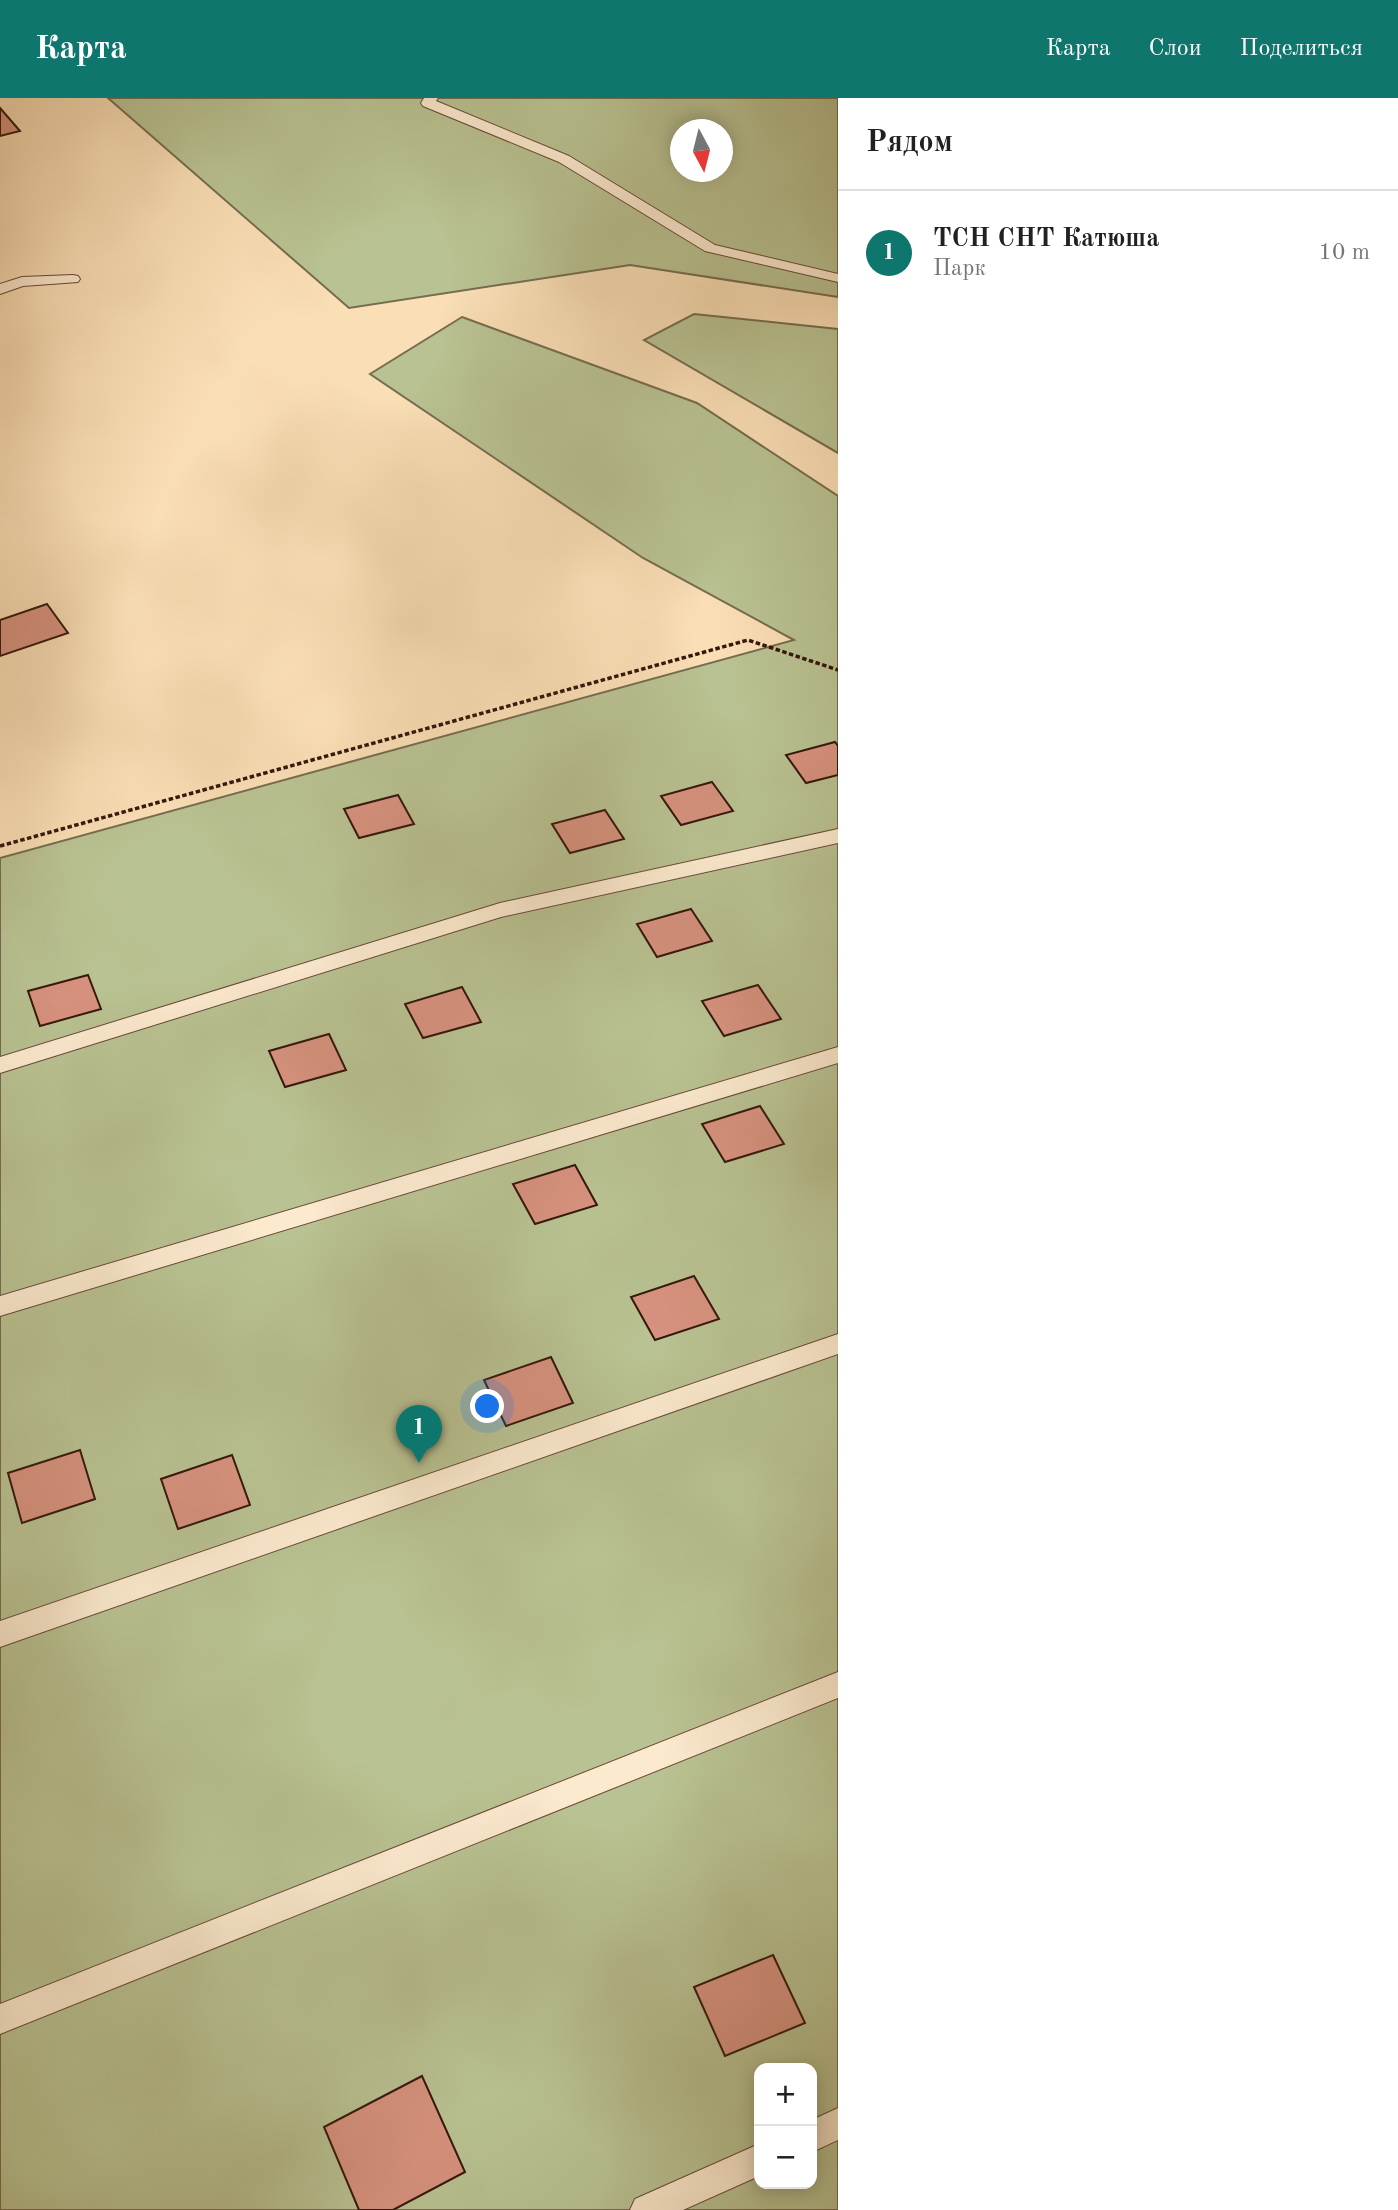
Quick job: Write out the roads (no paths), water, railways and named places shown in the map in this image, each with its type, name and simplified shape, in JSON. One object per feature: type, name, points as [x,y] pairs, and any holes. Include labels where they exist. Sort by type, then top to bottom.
[{"type":"lane","points":[[430,98],[428,103],[564,159],[710,248],[838,278]]},
{"type":"lane","points":[[0,289],[22,282],[73,279]]},
{"type":"lane","points":[[0,1065],[500,910],[838,836]]},
{"type":"lane","points":[[0,1306],[838,1055]]},
{"type":"lane","points":[[0,1634],[838,1344]]},
{"type":"lane","points":[[0,2020],[838,1685]]},
{"type":"lane","points":[[817,2134],[838,2124]]},
{"type":"lane","points":[[646,2210],[754,2162]]},
{"type":"place","name":"ТСН СНТ Катюша","points":[[419,1463]]}]
